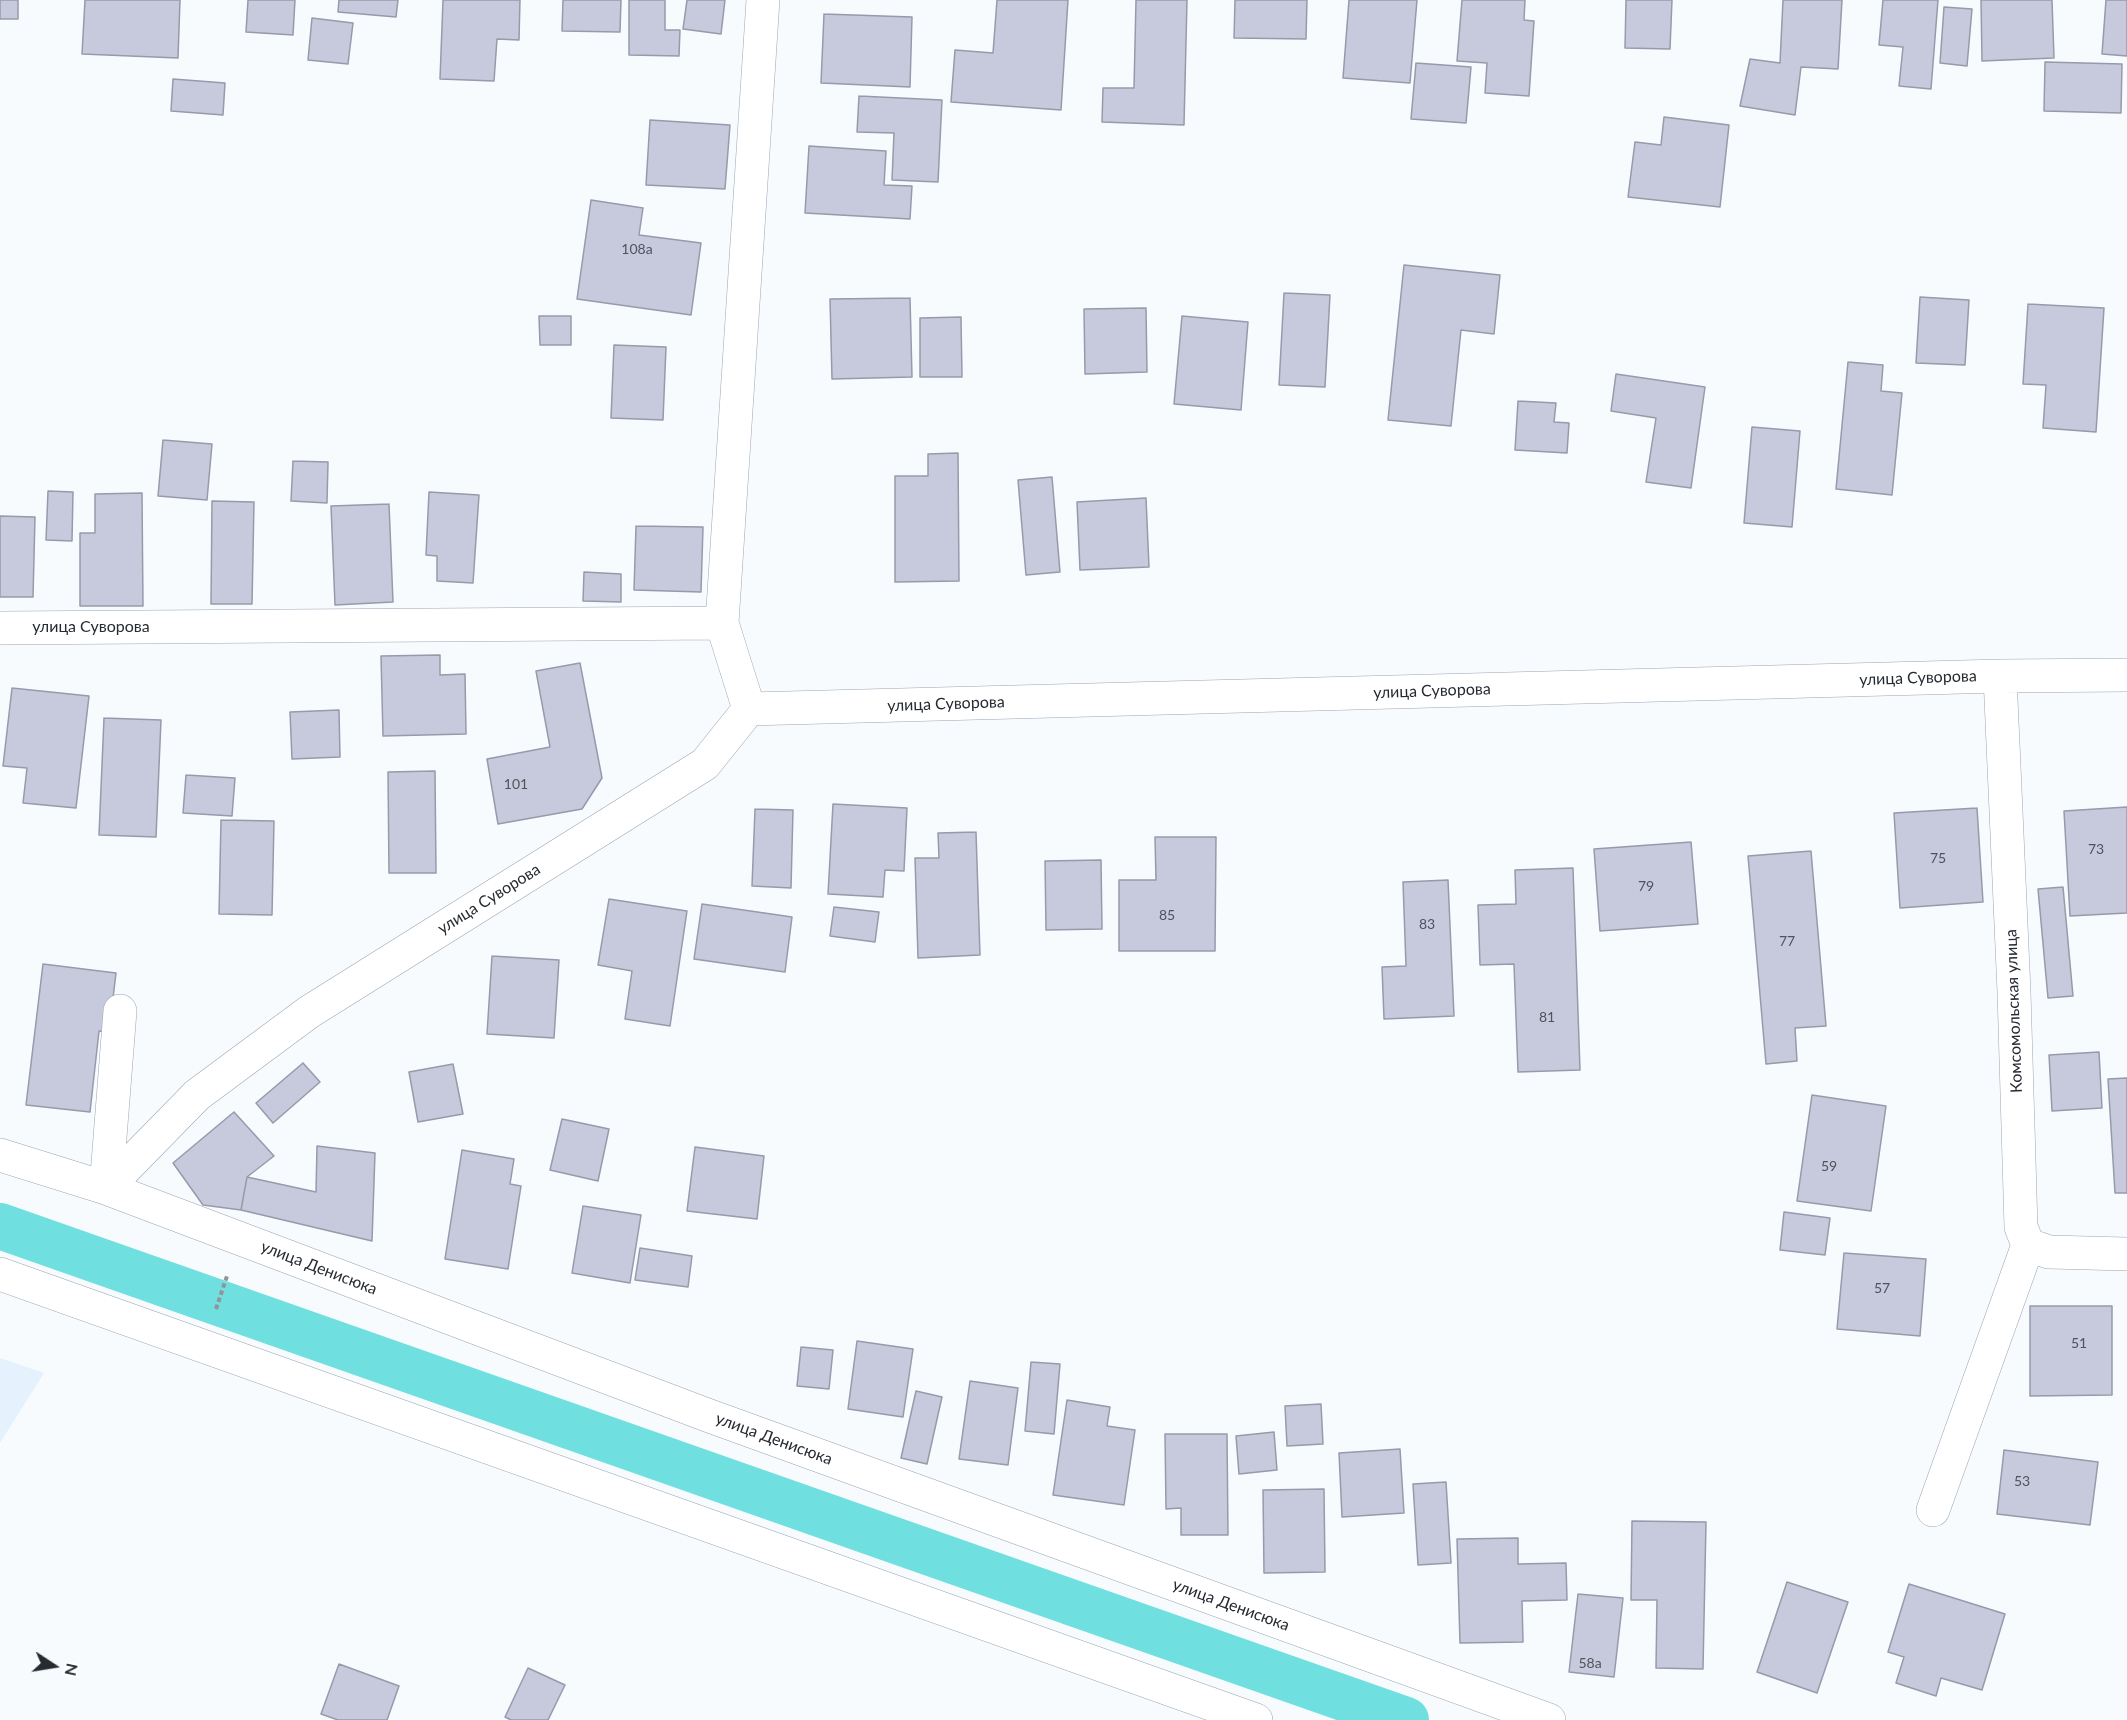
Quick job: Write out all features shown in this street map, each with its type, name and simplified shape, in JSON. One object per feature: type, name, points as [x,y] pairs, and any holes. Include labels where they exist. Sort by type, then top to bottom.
[{"type":"street","points":[[749,709],[722,622],[763,0]]},
{"type":"street","name":"улица Суворова","points":[[0,628],[722,622]]},
{"type":"street","name":"улица Суворова","points":[[106,1188],[197,1095],[309,1012],[705,764],[749,709],[2000,676],[2127,675]]},
{"type":"street","name":"Комсомольская улица","points":[[2000,676],[2014,992],[2019,1202],[2021,1227],[2028,1245]]},
{"type":"street","points":[[106,1188],[120,1011]]},
{"type":"street","name":"улица Денисюка","points":[[0,1155],[106,1188],[707,1415],[1549,1720]]},
{"type":"street","points":[[1933,1510],[2028,1245],[2049,1252],[2127,1254]]},
{"type":"street","points":[[0,1274],[1256,1720]]},
{"type":"path","points":[[215,1313],[229,1269]]},
{"type":"shaded area","points":[[0,1358],[44,1373],[0,1443]]},
{"type":"building","points":[[0,0],[18,0],[18,19],[0,19]]},
{"type":"building","points":[[85,0],[180,0],[178,58],[82,54]]},
{"type":"building","points":[[248,0],[295,0],[293,35],[246,32]]},
{"type":"building","points":[[339,0],[398,0],[396,17],[338,12]]},
{"type":"building","points":[[443,0],[520,0],[519,40],[497,39],[494,81],[440,79]]},
{"type":"building","points":[[563,0],[621,0],[620,32],[562,31]]},
{"type":"building","points":[[629,0],[665,0],[665,30],[680,30],[679,56],[629,55]]},
{"type":"building","points":[[687,0],[725,0],[721,34],[683,29]]},
{"type":"building","points":[[997,0],[1068,0],[1061,110],[951,102],[955,50],[993,53]]},
{"type":"building","points":[[1136,0],[1187,0],[1184,125],[1102,122],[1103,88],[1134,88]]},
{"type":"building","points":[[1235,0],[1307,0],[1306,39],[1234,38]]},
{"type":"building","points":[[1349,0],[1417,0],[1410,83],[1343,78]]},
{"type":"building","points":[[1462,0],[1525,0],[1524,20],[1534,21],[1529,96],[1485,93],[1487,63],[1457,61]]},
{"type":"building","points":[[1626,0],[1672,0],[1670,49],[1625,48]]},
{"type":"building","points":[[1783,0],[1842,0],[1838,69],[1801,67],[1795,115],[1740,106],[1750,59],[1780,63]]},
{"type":"building","points":[[1883,0],[1938,0],[1931,89],[1899,86],[1903,47],[1879,45]]},
{"type":"building","points":[[1981,0],[2052,0],[2054,58],[1982,61]]},
{"type":"building","points":[[2106,0],[2127,0],[2127,56],[2102,54]]},
{"type":"building","points":[[1944,7],[1972,9],[1967,66],[1940,63]]},
{"type":"building","points":[[824,14],[912,17],[910,87],[821,83]]},
{"type":"building","points":[[312,18],[353,23],[348,64],[308,60]]},
{"type":"building","points":[[2045,62],[2122,64],[2121,113],[2044,111]]},
{"type":"building","points":[[1416,63],[1471,67],[1466,123],[1411,119]]},
{"type":"building","points":[[173,79],[225,83],[223,115],[171,111]]},
{"type":"building","points":[[859,96],[942,100],[938,182],[892,180],[894,133],[857,132]]},
{"type":"building","points":[[1664,117],[1729,125],[1720,207],[1628,197],[1635,142],[1661,145]]},
{"type":"building","points":[[650,120],[730,125],[725,189],[646,185]]},
{"type":"building","points":[[809,146],[886,151],[884,185],[912,186],[910,219],[805,213]]},
{"type":"building","points":[[591,200],[643,208],[639,235],[701,243],[691,315],[577,299]]},
{"type":"building","points":[[1404,265],[1500,275],[1494,334],[1461,330],[1451,426],[1388,420]]},
{"type":"building","points":[[1284,293],[1330,295],[1325,387],[1279,385]]},
{"type":"building","points":[[1920,297],[1969,300],[1965,365],[1916,363]]},
{"type":"building","points":[[910,298],[912,377],[832,379],[830,299]]},
{"type":"building","points":[[2028,304],[2104,308],[2096,432],[2043,428],[2046,385],[2023,384]]},
{"type":"building","points":[[1146,308],[1147,372],[1085,374],[1084,309]]},
{"type":"building","points":[[539,316],[571,316],[571,345],[540,345]]},
{"type":"building","points":[[1182,316],[1248,322],[1241,410],[1174,404]]},
{"type":"building","points":[[961,317],[962,377],[920,377],[920,318]]},
{"type":"building","points":[[614,345],[666,347],[663,420],[611,418]]},
{"type":"building","points":[[1848,362],[1883,365],[1881,391],[1902,393],[1892,495],[1836,489]]},
{"type":"building","points":[[1616,374],[1705,387],[1691,488],[1646,482],[1656,418],[1611,411]]},
{"type":"building","points":[[1518,401],[1556,403],[1554,422],[1569,423],[1567,453],[1515,450]]},
{"type":"building","points":[[1752,427],[1800,431],[1792,527],[1744,523]]},
{"type":"building","points":[[163,440],[212,444],[207,500],[158,496]]},
{"type":"building","points":[[958,453],[959,581],[895,582],[895,476],[928,476],[928,454]]},
{"type":"building","points":[[293,461],[328,462],[327,503],[291,501]]},
{"type":"building","points":[[1052,477],[1060,572],[1026,575],[1018,480]]},
{"type":"building","points":[[48,491],[73,492],[72,541],[46,540]]},
{"type":"building","points":[[429,492],[479,495],[473,583],[437,581],[437,556],[426,555]]},
{"type":"building","points":[[142,493],[143,606],[80,606],[80,533],[95,533],[95,494]]},
{"type":"building","points":[[1146,498],[1149,567],[1080,570],[1077,502]]},
{"type":"building","points":[[212,501],[254,502],[252,604],[211,604]]},
{"type":"building","points":[[389,504],[393,602],[335,605],[331,506]]},
{"type":"building","points":[[0,516],[35,517],[33,597],[0,597]]},
{"type":"building","points":[[636,526],[703,527],[701,592],[634,590]]},
{"type":"building","points":[[584,572],[621,574],[621,602],[583,601]]},
{"type":"building","points":[[440,655],[440,675],[465,674],[466,734],[383,736],[381,656]]},
{"type":"building","points":[[580,663],[602,778],[582,809],[498,824],[487,759],[550,747],[536,671]]},
{"type":"building","points":[[12,688],[89,696],[76,808],[23,803],[27,768],[3,766]]},
{"type":"building","points":[[339,710],[340,757],[292,759],[290,712]]},
{"type":"building","points":[[104,718],[161,720],[156,837],[99,835]]},
{"type":"building","points":[[435,771],[436,873],[389,873],[388,772]]},
{"type":"building","points":[[186,775],[235,778],[232,816],[183,813]]},
{"type":"building","points":[[833,804],[907,808],[904,871],[885,870],[883,897],[828,894]]},
{"type":"building","points":[[2127,807],[2127,913],[2070,916],[2064,811]]},
{"type":"building","points":[[1977,808],[1983,902],[1900,908],[1894,813]]},
{"type":"building","points":[[755,809],[793,810],[791,888],[752,886]]},
{"type":"building","points":[[221,820],[274,821],[272,915],[219,914]]},
{"type":"building","points":[[976,832],[980,955],[918,958],[915,858],[939,858],[938,833]]},
{"type":"building","points":[[1155,837],[1216,837],[1215,951],[1119,951],[1119,880],[1156,880]]},
{"type":"building","points":[[1691,842],[1698,924],[1600,931],[1594,849]]},
{"type":"building","points":[[1811,851],[1826,1026],[1795,1028],[1797,1061],[1766,1064],[1748,856]]},
{"type":"building","points":[[1101,860],[1102,929],[1046,930],[1045,861]]},
{"type":"building","points":[[1573,868],[1580,1070],[1518,1072],[1514,964],[1480,965],[1478,905],[1516,904],[1515,870]]},
{"type":"building","points":[[1448,880],[1454,1016],[1384,1019],[1382,967],[1406,966],[1403,882]]},
{"type":"building","points":[[2063,887],[2073,996],[2048,998],[2038,889]]},
{"type":"building","points":[[609,899],[687,911],[670,1026],[625,1019],[632,971],[598,965]]},
{"type":"building","points":[[702,904],[792,917],[785,972],[694,959]]},
{"type":"building","points":[[834,907],[879,912],[875,942],[830,936]]},
{"type":"building","points":[[492,956],[559,960],[554,1038],[487,1034]]},
{"type":"building","points":[[43,964],[116,973],[109,1032],[99,1031],[90,1112],[26,1105]]},
{"type":"building","points":[[2099,1052],[2102,1108],[2052,1111],[2049,1055]]},
{"type":"building","points":[[303,1063],[320,1082],[273,1123],[256,1103]]},
{"type":"building","points":[[453,1064],[463,1114],[418,1122],[409,1072]]},
{"type":"building","points":[[2127,1078],[2127,1193],[2115,1193],[2108,1079]]},
{"type":"building","points":[[1812,1095],[1886,1106],[1871,1211],[1797,1201]]},
{"type":"building","points":[[234,1112],[274,1156],[247,1177],[241,1210],[203,1205],[173,1163]]},
{"type":"building","points":[[562,1119],[609,1129],[598,1181],[550,1170]]},
{"type":"building","points":[[317,1146],[375,1153],[372,1241],[241,1210],[247,1177],[316,1192]]},
{"type":"building","points":[[695,1147],[764,1156],[757,1219],[687,1211]]},
{"type":"building","points":[[462,1150],[514,1159],[510,1184],[521,1186],[508,1269],[445,1259]]},
{"type":"building","points":[[583,1206],[641,1215],[630,1283],[572,1273]]},
{"type":"building","points":[[1784,1212],[1830,1218],[1825,1255],[1780,1250]]},
{"type":"building","points":[[640,1248],[692,1256],[688,1287],[635,1280]]},
{"type":"building","points":[[1844,1253],[1926,1259],[1920,1336],[1837,1329]]},
{"type":"building","points":[[2030,1306],[2112,1306],[2112,1395],[2030,1396]]},
{"type":"building","points":[[857,1341],[913,1349],[903,1417],[848,1409]]},
{"type":"building","points":[[801,1347],[833,1350],[829,1389],[797,1386]]},
{"type":"building","points":[[1031,1362],[1060,1364],[1054,1434],[1025,1431]]},
{"type":"building","points":[[970,1381],[1018,1388],[1008,1465],[959,1459]]},
{"type":"building","points":[[916,1391],[942,1397],[927,1464],[901,1458]]},
{"type":"building","points":[[1067,1400],[1110,1407],[1107,1426],[1135,1430],[1124,1505],[1053,1495]]},
{"type":"building","points":[[1321,1404],[1323,1444],[1287,1446],[1285,1406]]},
{"type":"building","points":[[1274,1432],[1277,1470],[1239,1474],[1236,1436]]},
{"type":"building","points":[[1165,1434],[1227,1434],[1228,1535],[1181,1535],[1181,1508],[1166,1509]]},
{"type":"building","points":[[1400,1449],[1404,1513],[1342,1517],[1339,1453]]},
{"type":"building","points":[[2004,1450],[2098,1462],[2090,1525],[1997,1514]]},
{"type":"building","points":[[1446,1482],[1451,1563],[1418,1565],[1413,1484]]},
{"type":"building","points":[[1324,1489],[1325,1572],[1264,1573],[1263,1490]]},
{"type":"building","points":[[1632,1521],[1706,1522],[1703,1669],[1656,1668],[1657,1600],[1631,1600]]},
{"type":"building","points":[[1518,1538],[1518,1564],[1566,1563],[1567,1600],[1522,1601],[1523,1642],[1460,1643],[1457,1539]]},
{"type":"building","points":[[1787,1582],[1848,1602],[1817,1693],[1757,1672]]},
{"type":"building","points":[[1909,1584],[2005,1614],[1982,1690],[1941,1678],[1936,1696],[1896,1683],[1904,1657],[1888,1652]]},
{"type":"building","points":[[1578,1594],[1623,1598],[1614,1677],[1569,1672]]},
{"type":"building","points":[[339,1664],[399,1686],[387,1720],[338,1720],[321,1714]]},
{"type":"building","points":[[528,1668],[565,1685],[548,1720],[511,1720],[505,1717]]},
{"type":"waterway","points":[[0,1226],[1406,1720]]}]
